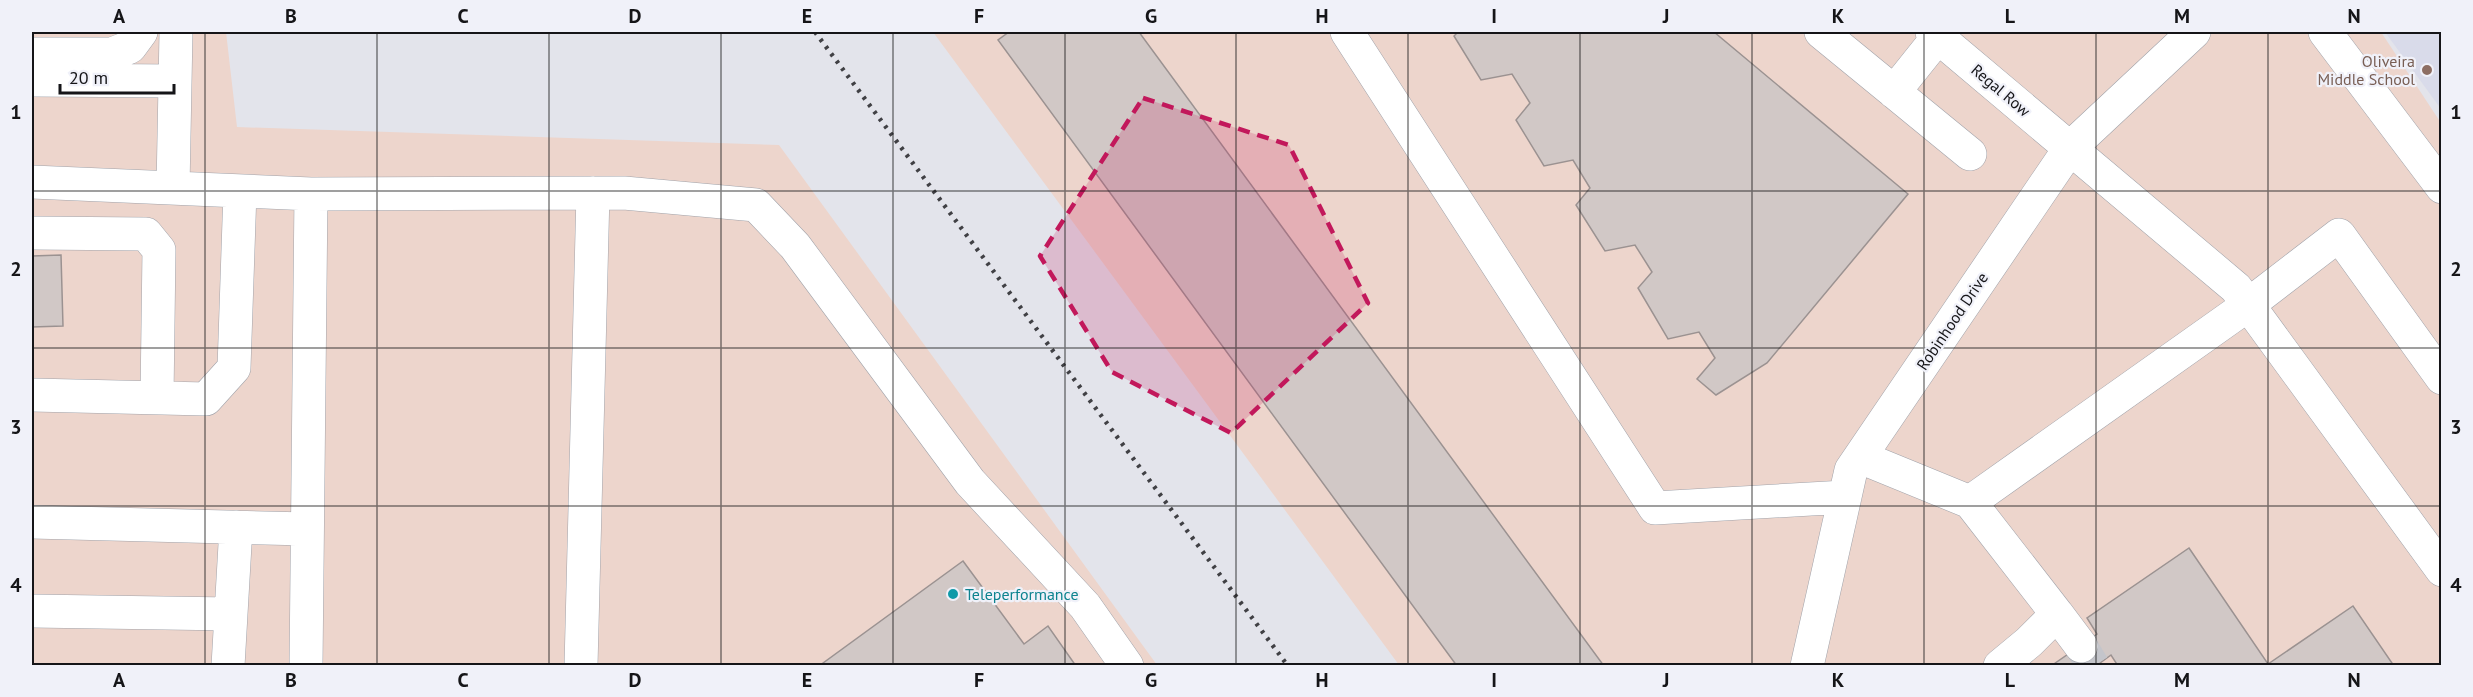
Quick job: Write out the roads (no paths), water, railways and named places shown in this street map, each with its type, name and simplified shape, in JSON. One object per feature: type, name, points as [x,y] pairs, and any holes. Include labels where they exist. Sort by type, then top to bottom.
[{"type":"street","points":[[32,54],[112,54],[130,47],[141,32]]},
{"type":"street","points":[[173,188],[176,32]]},
{"type":"street","points":[[1347,32],[1655,508],[1845,497]]},
{"type":"street","points":[[1821,32],[1970,154]]},
{"type":"street","name":"Robinhood Drive","points":[[1807,666],[1851,471],[2070,148],[2194,32]]},
{"type":"street","points":[[2325,32],[2442,187]]},
{"type":"street","points":[[1894,92],[1935,34]]},
{"type":"street","name":"Regal Row","points":[[1935,34],[2236,288],[2442,570]]},
{"type":"street","points":[[32,80],[175,81]]},
{"type":"street","points":[[32,182],[311,194],[624,193],[756,205],[795,246],[970,482],[1085,606],[1127,666]]},
{"type":"street","points":[[32,395],[206,399],[234,368],[240,191]]},
{"type":"street","points":[[581,666],[593,193]]},
{"type":"street","points":[[306,666],[311,194]]},
{"type":"street","points":[[32,232],[146,234],[159,250],[157,398]]},
{"type":"street","points":[[1970,502],[2248,305],[2339,235],[2442,378]]},
{"type":"street","points":[[1860,457],[1970,502],[2081,646]]},
{"type":"street","points":[[32,522],[308,529]]},
{"type":"street","points":[[228,666],[236,527]]},
{"type":"street","points":[[32,611],[231,614]]},
{"type":"street","points":[[2000,666],[2029,642],[2057,614]]},
{"type":"tunnel","points":[[2081,646],[2093,666]]},
{"type":"railway","points":[[815,32],[1288,666]]},
{"type":"place","name":"Oliveira Middle School","points":[[2427,70]]},
{"type":"place","name":"Teleperformance","points":[[953,594]]}]
